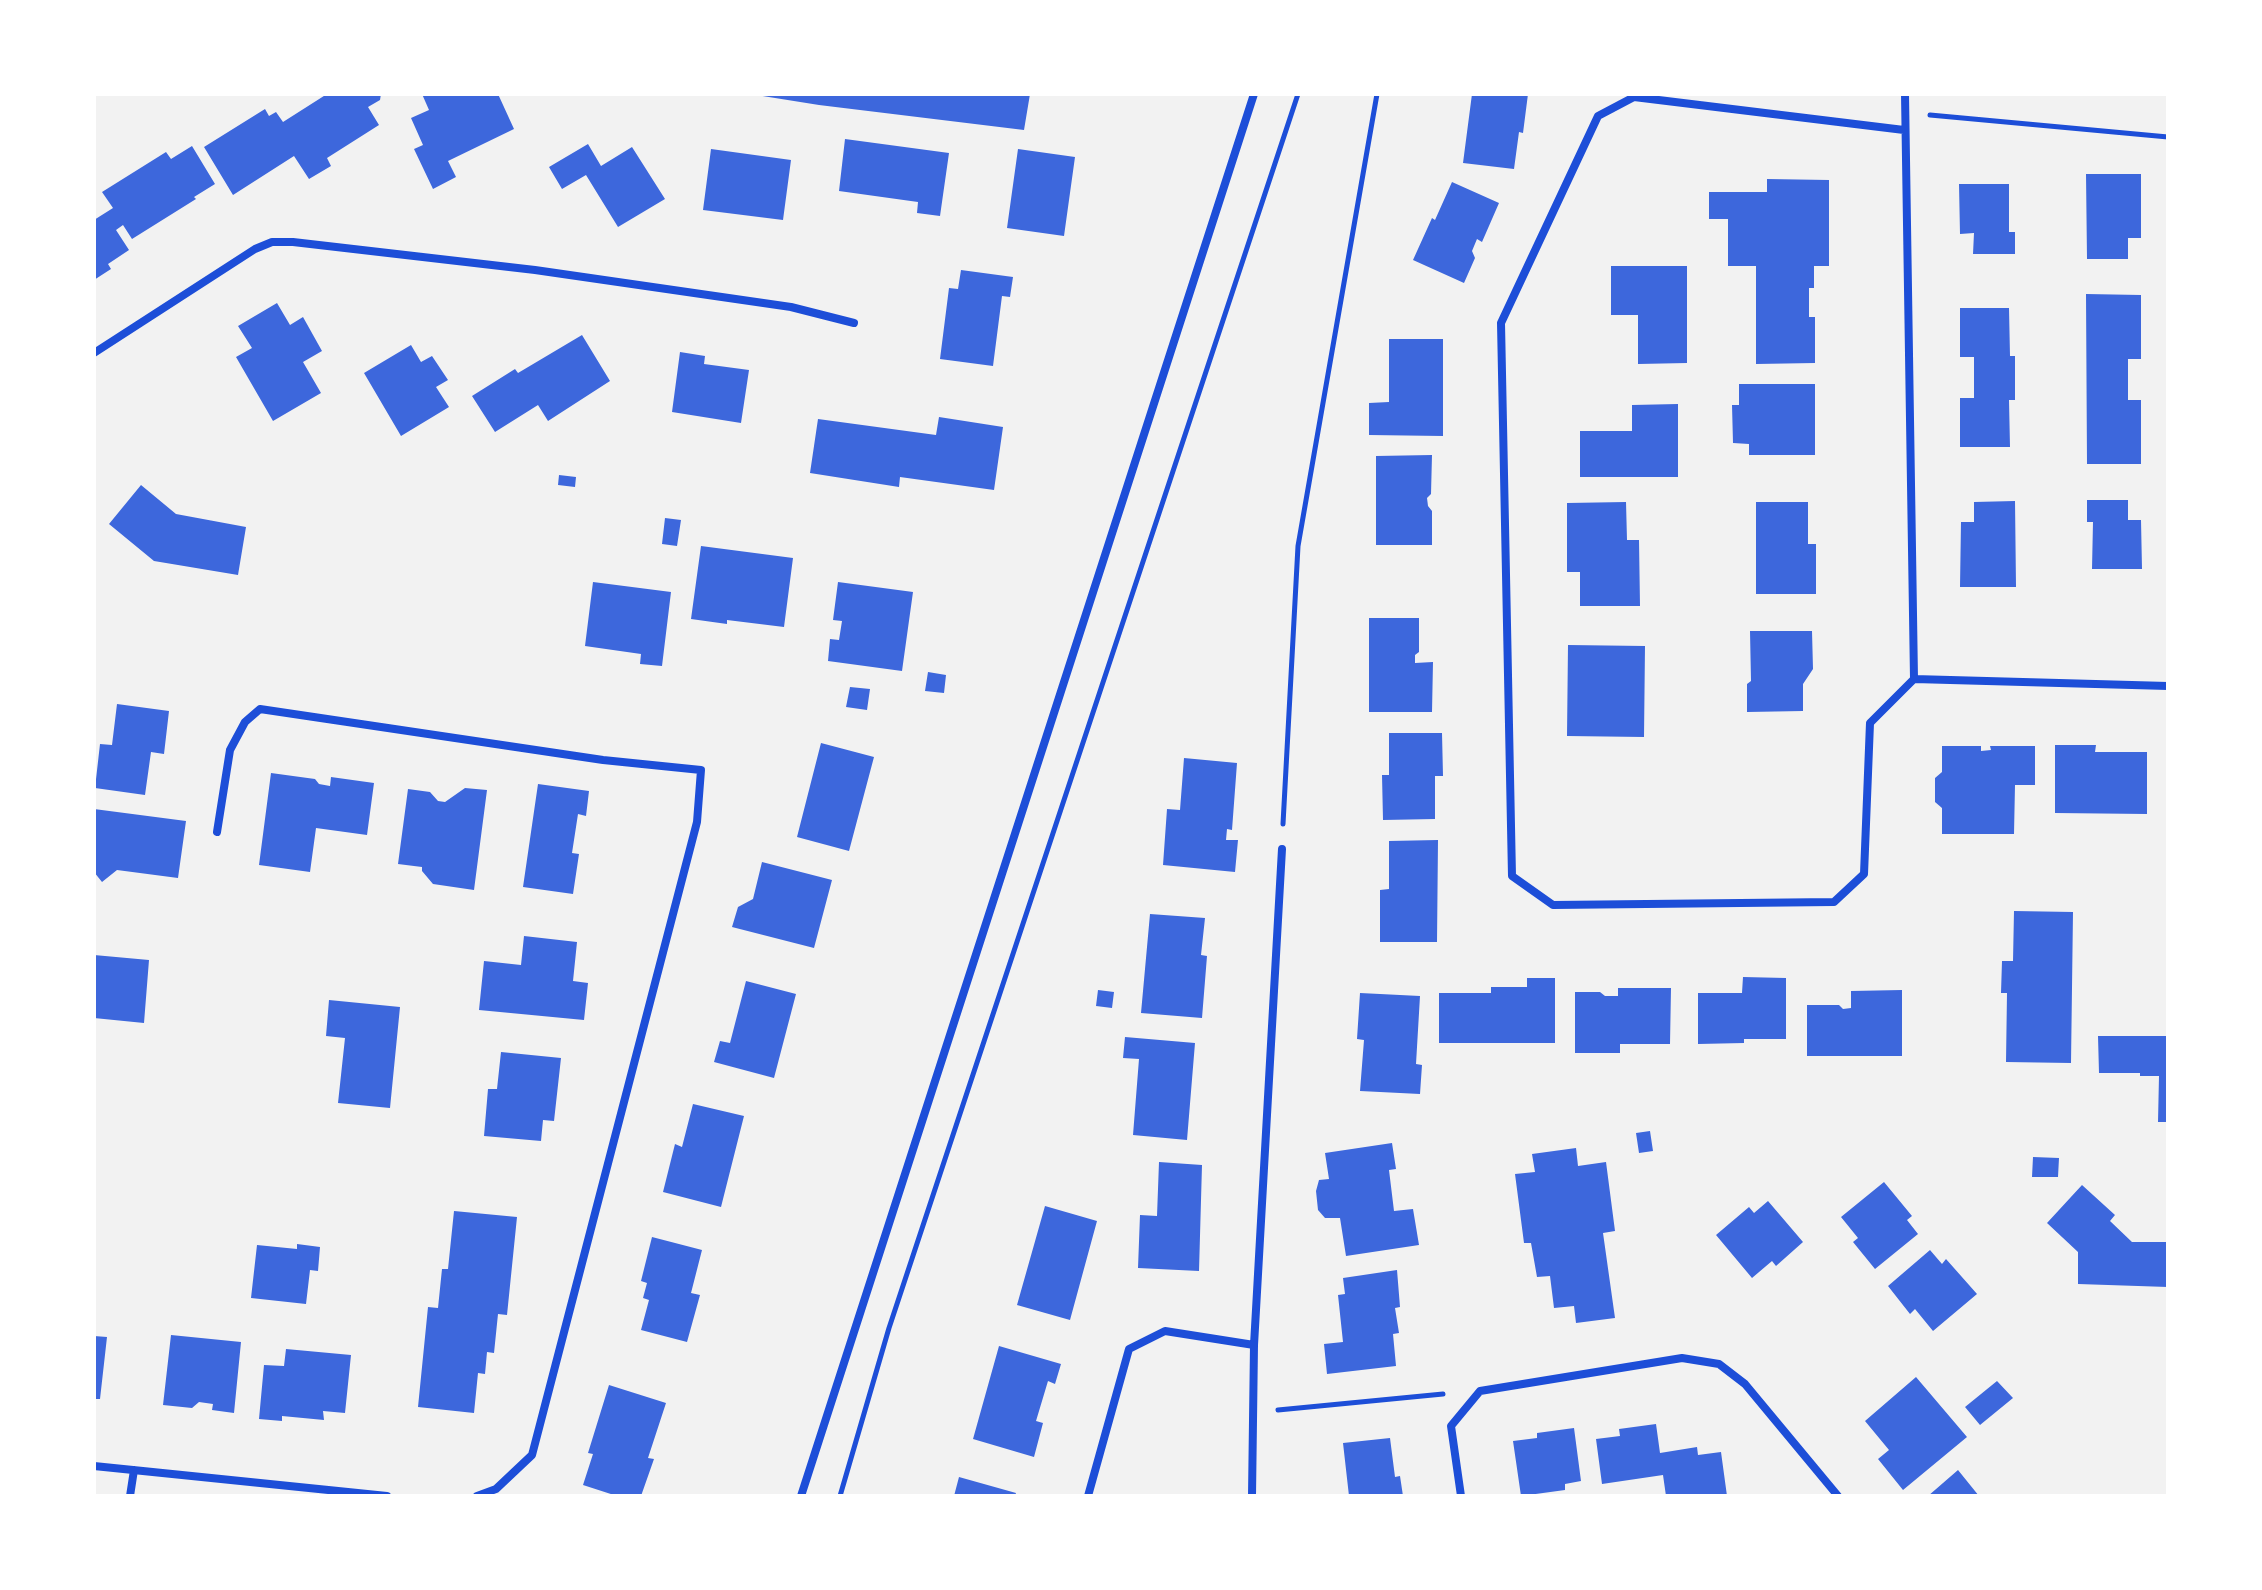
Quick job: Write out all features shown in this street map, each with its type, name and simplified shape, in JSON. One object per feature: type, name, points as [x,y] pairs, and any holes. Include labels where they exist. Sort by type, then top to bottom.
[{"type":"street","points":[[801,1496],[1254,94]]},
{"type":"street","points":[[1904,130],[1634,97],[1598,116],[1501,323],[1512,876],[1553,905],[1834,902],[1864,874],[1870,723],[1914,679],[1905,94]]},
{"type":"street","points":[[94,353],[255,249],[272,242],[535,270],[791,307],[854,323]]},
{"type":"street","points":[[1914,679],[2168,686]]},
{"type":"street","points":[[217,832],[230,750],[245,722],[260,709],[603,760],[701,770],[697,822],[532,1455],[496,1489],[477,1496]]},
{"type":"street","points":[[1252,1496],[1254,1345],[1282,849]]},
{"type":"street","points":[[1088,1496],[1129,1349],[1165,1331],[1254,1345]]},
{"type":"street","points":[[1461,1496],[1451,1426],[1480,1391],[1682,1358],[1719,1364],[1745,1384],[1838,1496]]},
{"type":"street","points":[[94,1466],[387,1496]]},
{"type":"street","points":[[130,1496],[134,1470]]},
{"type":"path","points":[[840,1496],[889,1328],[1298,94]]},
{"type":"path","points":[[1282,849],[1298,546],[1377,94]]},
{"type":"path","points":[[1904,113],[2168,137]]},
{"type":"path","points":[[1252,1412],[1480,1391]]},
{"type":"building","points":[[327,94],[381,94],[380,100],[368,107],[379,125],[327,158],[331,166],[309,179],[294,156],[233,195],[204,147],[265,109],[269,116],[276,112],[283,122]]},
{"type":"building","points":[[422,94],[498,94],[514,129],[448,161],[456,177],[433,189],[414,149],[423,145],[411,118],[429,110]]},
{"type":"building","points":[[750,94],[1030,94],[1024,130]]},
{"type":"building","points":[[1472,94],[1528,94],[1514,169],[1463,163]]},
{"type":"building","points":[[845,139],[949,153],[940,216],[917,213],[918,202],[839,191]]},
{"type":"building","points":[[588,144],[601,166],[632,147],[665,199],[618,227],[586,175],[562,189],[549,167]]},
{"type":"building","points":[[192,146],[215,184],[132,239],[123,225],[116,230],[129,250],[108,264],[111,269],[94,280],[94,220],[113,208],[102,192],[166,152],[171,159]]},
{"type":"building","points":[[711,149],[791,160],[783,220],[703,210]]},
{"type":"building","points":[[1018,149],[1075,157],[1064,236],[1007,228]]},
{"type":"building","points":[[2086,174],[2141,174],[2141,238],[2128,238],[2128,259],[2087,259]]},
{"type":"building","points":[[1767,179],[1829,180],[1829,266],[1814,266],[1814,288],[1809,288],[1809,317],[1815,317],[1815,363],[1756,364],[1756,266],[1728,266],[1728,219],[1709,219],[1709,192],[1767,192]]},
{"type":"building","points":[[1452,182],[1499,203],[1482,242],[1477,239],[1472,251],[1475,258],[1464,283],[1413,260]]},
{"type":"building","points":[[1959,184],[2009,184],[2009,232],[2015,232],[2015,254],[1973,254],[1974,233],[1960,234]]},
{"type":"building","points":[[1611,266],[1687,266],[1687,363],[1638,364],[1638,315],[1611,315]]},
{"type":"building","points":[[961,270],[1013,277],[1010,297],[1002,296],[993,366],[940,359],[949,288],[958,289]]},
{"type":"building","points":[[2086,294],[2141,295],[2141,359],[2128,359],[2128,400],[2141,400],[2141,464],[2087,464]]},
{"type":"building","points":[[277,303],[290,325],[303,317],[322,351],[303,362],[321,393],[273,421],[236,357],[252,348],[238,326]]},
{"type":"building","points":[[1960,308],[2009,308],[2010,356],[2015,356],[2015,400],[2009,400],[2010,447],[1960,447],[1960,398],[1974,398],[1974,357],[1960,357]]},
{"type":"building","points":[[582,335],[610,381],[548,421],[538,405],[495,432],[472,396],[515,369],[518,373]]},
{"type":"building","points":[[1389,339],[1443,339],[1443,436],[1369,435],[1369,403],[1389,402]]},
{"type":"building","points":[[411,345],[421,362],[432,356],[448,380],[436,387],[449,407],[401,436],[364,373]]},
{"type":"building","points":[[680,352],[705,356],[704,364],[749,370],[741,423],[672,412]]},
{"type":"building","points":[[1739,384],[1815,384],[1815,455],[1749,455],[1749,444],[1733,443],[1732,405],[1739,405]]},
{"type":"building","points":[[1678,404],[1678,477],[1580,477],[1580,431],[1632,431],[1632,405]]},
{"type":"building","points":[[939,417],[1003,427],[994,490],[900,477],[899,487],[810,473],[818,419],[936,435]]},
{"type":"building","points":[[1432,455],[1431,494],[1427,498],[1432,511],[1432,545],[1376,545],[1376,456]]},
{"type":"building","points":[[559,475],[576,477],[575,487],[558,485]]},
{"type":"building","points":[[141,485],[176,514],[246,527],[238,575],[154,561],[109,524]]},
{"type":"building","points":[[2087,500],[2128,500],[2128,520],[2141,520],[2142,569],[2092,569],[2093,522],[2087,522]]},
{"type":"building","points":[[2015,501],[2016,587],[1960,587],[1961,522],[1974,522],[1974,502]]},
{"type":"building","points":[[1626,502],[1627,540],[1639,540],[1640,606],[1580,606],[1580,572],[1567,572],[1567,503]]},
{"type":"building","points":[[1756,502],[1808,502],[1808,544],[1816,544],[1816,594],[1756,594]]},
{"type":"building","points":[[665,518],[681,520],[677,546],[662,544]]},
{"type":"building","points":[[701,546],[793,558],[784,627],[691,619]]},
{"type":"building","points":[[593,582],[671,592],[662,666],[640,664],[641,654],[585,646]]},
{"type":"building","points":[[838,582],[913,592],[902,671],[828,661],[830,639],[839,640],[842,621],[833,620]]},
{"type":"building","points":[[1369,618],[1419,618],[1419,652],[1415,655],[1415,663],[1433,662],[1432,712],[1369,712]]},
{"type":"building","points":[[1750,631],[1812,631],[1813,669],[1803,684],[1803,711],[1747,712],[1747,684],[1751,681]]},
{"type":"building","points":[[1568,645],[1645,646],[1644,737],[1567,736]]},
{"type":"building","points":[[928,672],[946,675],[944,693],[925,691]]},
{"type":"building","points":[[850,687],[870,689],[867,710],[846,707]]},
{"type":"building","points":[[117,704],[169,711],[164,754],[151,752],[145,795],[95,788],[100,744],[112,745]]},
{"type":"building","points":[[1389,733],[1442,733],[1443,776],[1435,776],[1435,819],[1383,820],[1382,775],[1389,775]]},
{"type":"building","points":[[821,743],[874,757],[849,851],[797,837]]},
{"type":"building","points":[[2055,745],[2096,745],[2095,752],[2147,752],[2147,814],[2055,813]]},
{"type":"building","points":[[1942,746],[1981,746],[1981,751],[1991,750],[1990,746],[2035,746],[2035,785],[2015,785],[2014,834],[1942,834],[1942,808],[1935,802],[1935,778],[1942,772]]},
{"type":"building","points":[[1184,758],[1237,763],[1232,830],[1227,829],[1226,840],[1238,840],[1235,872],[1163,865],[1167,809],[1180,810]]},
{"type":"building","points":[[271,773],[315,779],[319,784],[330,786],[331,777],[374,783],[367,835],[316,828],[310,872],[259,865]]},
{"type":"building","points":[[538,784],[589,791],[586,816],[578,814],[572,853],[579,854],[573,894],[523,887]]},
{"type":"building","points":[[465,788],[487,790],[474,890],[433,884],[422,867],[398,864],[408,789],[430,792],[438,801],[445,802]]},
{"type":"building","points":[[94,809],[186,821],[178,878],[117,870],[102,882],[94,872]]},
{"type":"building","points":[[1438,840],[1437,942],[1380,942],[1380,890],[1389,889],[1389,841]]},
{"type":"building","points":[[762,862],[832,880],[814,948],[732,927],[738,907],[753,899]]},
{"type":"building","points":[[2014,911],[2073,912],[2071,1063],[2006,1062],[2007,993],[2001,993],[2002,961],[2013,961]]},
{"type":"building","points":[[1150,914],[1205,918],[1201,955],[1207,956],[1202,1018],[1141,1013]]},
{"type":"building","points":[[524,936],[577,942],[573,981],[588,983],[584,1020],[479,1010],[484,961],[521,965]]},
{"type":"building","points":[[94,955],[149,960],[144,1023],[94,1018]]},
{"type":"building","points":[[1743,977],[1786,978],[1786,1039],[1698,1044],[1698,993],[1742,993]]},
{"type":"building","points":[[1527,978],[1555,978],[1555,1043],[1439,1043],[1439,993],[1491,993],[1491,987],[1527,987]]},
{"type":"building","points":[[746,981],[796,994],[774,1078],[714,1062],[720,1041],[730,1043]]},
{"type":"building","points":[[1618,988],[1671,988],[1670,1044],[1620,1044],[1620,1053],[1575,1053],[1575,992],[1618,996]]},
{"type":"building","points":[[1098,990],[1114,992],[1112,1008],[1096,1006]]},
{"type":"building","points":[[1902,990],[1902,1056],[1807,1056],[1807,1005],[1851,1008],[1851,991]]},
{"type":"building","points":[[1360,993],[1420,996],[1416,1064],[1422,1065],[1420,1094],[1360,1091],[1364,1040],[1357,1039]]},
{"type":"building","points":[[329,1000],[400,1007],[390,1108],[338,1103],[345,1038],[326,1036]]},
{"type":"building","points":[[2098,1036],[2168,1036],[2168,1122],[2158,1122],[2159,1076],[2099,1073]]},
{"type":"building","points":[[1125,1037],[1195,1043],[1187,1140],[1133,1135],[1139,1059],[1123,1058]]},
{"type":"building","points":[[501,1052],[561,1058],[554,1121],[543,1120],[541,1141],[484,1136],[488,1089],[497,1089]]},
{"type":"building","points":[[693,1104],[744,1116],[721,1207],[663,1192],[675,1144],[682,1147]]},
{"type":"building","points":[[1650,1131],[1653,1151],[1639,1153],[1636,1133]]},
{"type":"building","points":[[1392,1143],[1396,1169],[1389,1170],[1394,1211],[1413,1209],[1419,1245],[1346,1256],[1340,1218],[1325,1218],[1318,1210],[1316,1191],[1319,1180],[1329,1179],[1325,1153]]},
{"type":"building","points":[[1576,1148],[1578,1166],[1606,1162],[1615,1231],[1603,1233],[1615,1318],[1576,1323],[1574,1306],[1554,1308],[1550,1276],[1537,1277],[1531,1243],[1524,1243],[1515,1174],[1535,1172],[1532,1154]]},
{"type":"building","points":[[2033,1157],[2059,1158],[2058,1177],[2032,1177]]},
{"type":"building","points":[[1159,1162],[1202,1165],[1199,1271],[1138,1268],[1140,1215],[1157,1216]]},
{"type":"building","points":[[1884,1182],[1912,1216],[1907,1220],[1918,1234],[1875,1269],[1853,1242],[1858,1238],[1841,1217]]},
{"type":"building","points":[[2082,1185],[2115,1215],[2110,1221],[2132,1242],[2168,1242],[2168,1287],[2078,1284],[2078,1252],[2047,1223]]},
{"type":"building","points":[[1768,1201],[1803,1242],[1776,1266],[1772,1261],[1752,1278],[1716,1235],[1749,1207],[1754,1213]]},
{"type":"building","points":[[1045,1206],[1097,1221],[1070,1320],[1017,1305]]},
{"type":"building","points":[[454,1211],[517,1217],[507,1315],[498,1314],[494,1353],[487,1352],[485,1374],[478,1373],[474,1413],[418,1407],[428,1307],[438,1308],[442,1269],[448,1269]]},
{"type":"building","points":[[652,1237],[702,1250],[691,1293],[700,1295],[687,1342],[641,1330],[649,1300],[643,1298],[647,1283],[641,1281]]},
{"type":"building","points":[[297,1244],[320,1247],[318,1271],[310,1270],[306,1304],[251,1298],[257,1245],[297,1249]]},
{"type":"building","points":[[1930,1250],[1942,1264],[1946,1259],[1977,1294],[1933,1331],[1915,1309],[1910,1314],[1888,1286]]},
{"type":"building","points":[[1397,1270],[1400,1307],[1395,1308],[1399,1333],[1393,1334],[1396,1366],[1327,1374],[1324,1344],[1343,1342],[1338,1295],[1345,1294],[1343,1278]]},
{"type":"building","points":[[171,1335],[241,1342],[234,1413],[212,1410],[213,1404],[199,1402],[192,1408],[163,1405]]},
{"type":"building","points":[[94,1336],[107,1337],[100,1399],[94,1399]]},
{"type":"building","points":[[999,1346],[1061,1364],[1055,1384],[1048,1381],[1036,1421],[1043,1423],[1034,1457],[973,1439]]},
{"type":"building","points":[[286,1349],[351,1355],[345,1413],[323,1411],[324,1420],[282,1416],[282,1421],[259,1419],[264,1365],[284,1366]]},
{"type":"building","points":[[1916,1377],[1967,1437],[1903,1490],[1878,1459],[1889,1450],[1865,1421]]},
{"type":"building","points":[[1997,1381],[2013,1398],[1980,1425],[1965,1407]]},
{"type":"building","points":[[609,1385],[666,1403],[648,1458],[654,1459],[641,1496],[617,1496],[583,1485],[593,1454],[588,1453]]},
{"type":"building","points":[[1656,1424],[1660,1453],[1697,1447],[1698,1455],[1721,1452],[1727,1496],[1666,1496],[1663,1475],[1602,1484],[1596,1439],[1620,1436],[1619,1429]]},
{"type":"building","points":[[1574,1428],[1581,1481],[1565,1484],[1565,1490],[1521,1496],[1513,1441],[1537,1438],[1537,1433]]},
{"type":"building","points":[[1390,1438],[1395,1477],[1400,1476],[1403,1496],[1349,1496],[1343,1443]]},
{"type":"building","points":[[1958,1470],[1979,1496],[1928,1496]]},
{"type":"building","points":[[959,1477],[1016,1493],[1015,1496],[954,1496]]}]
